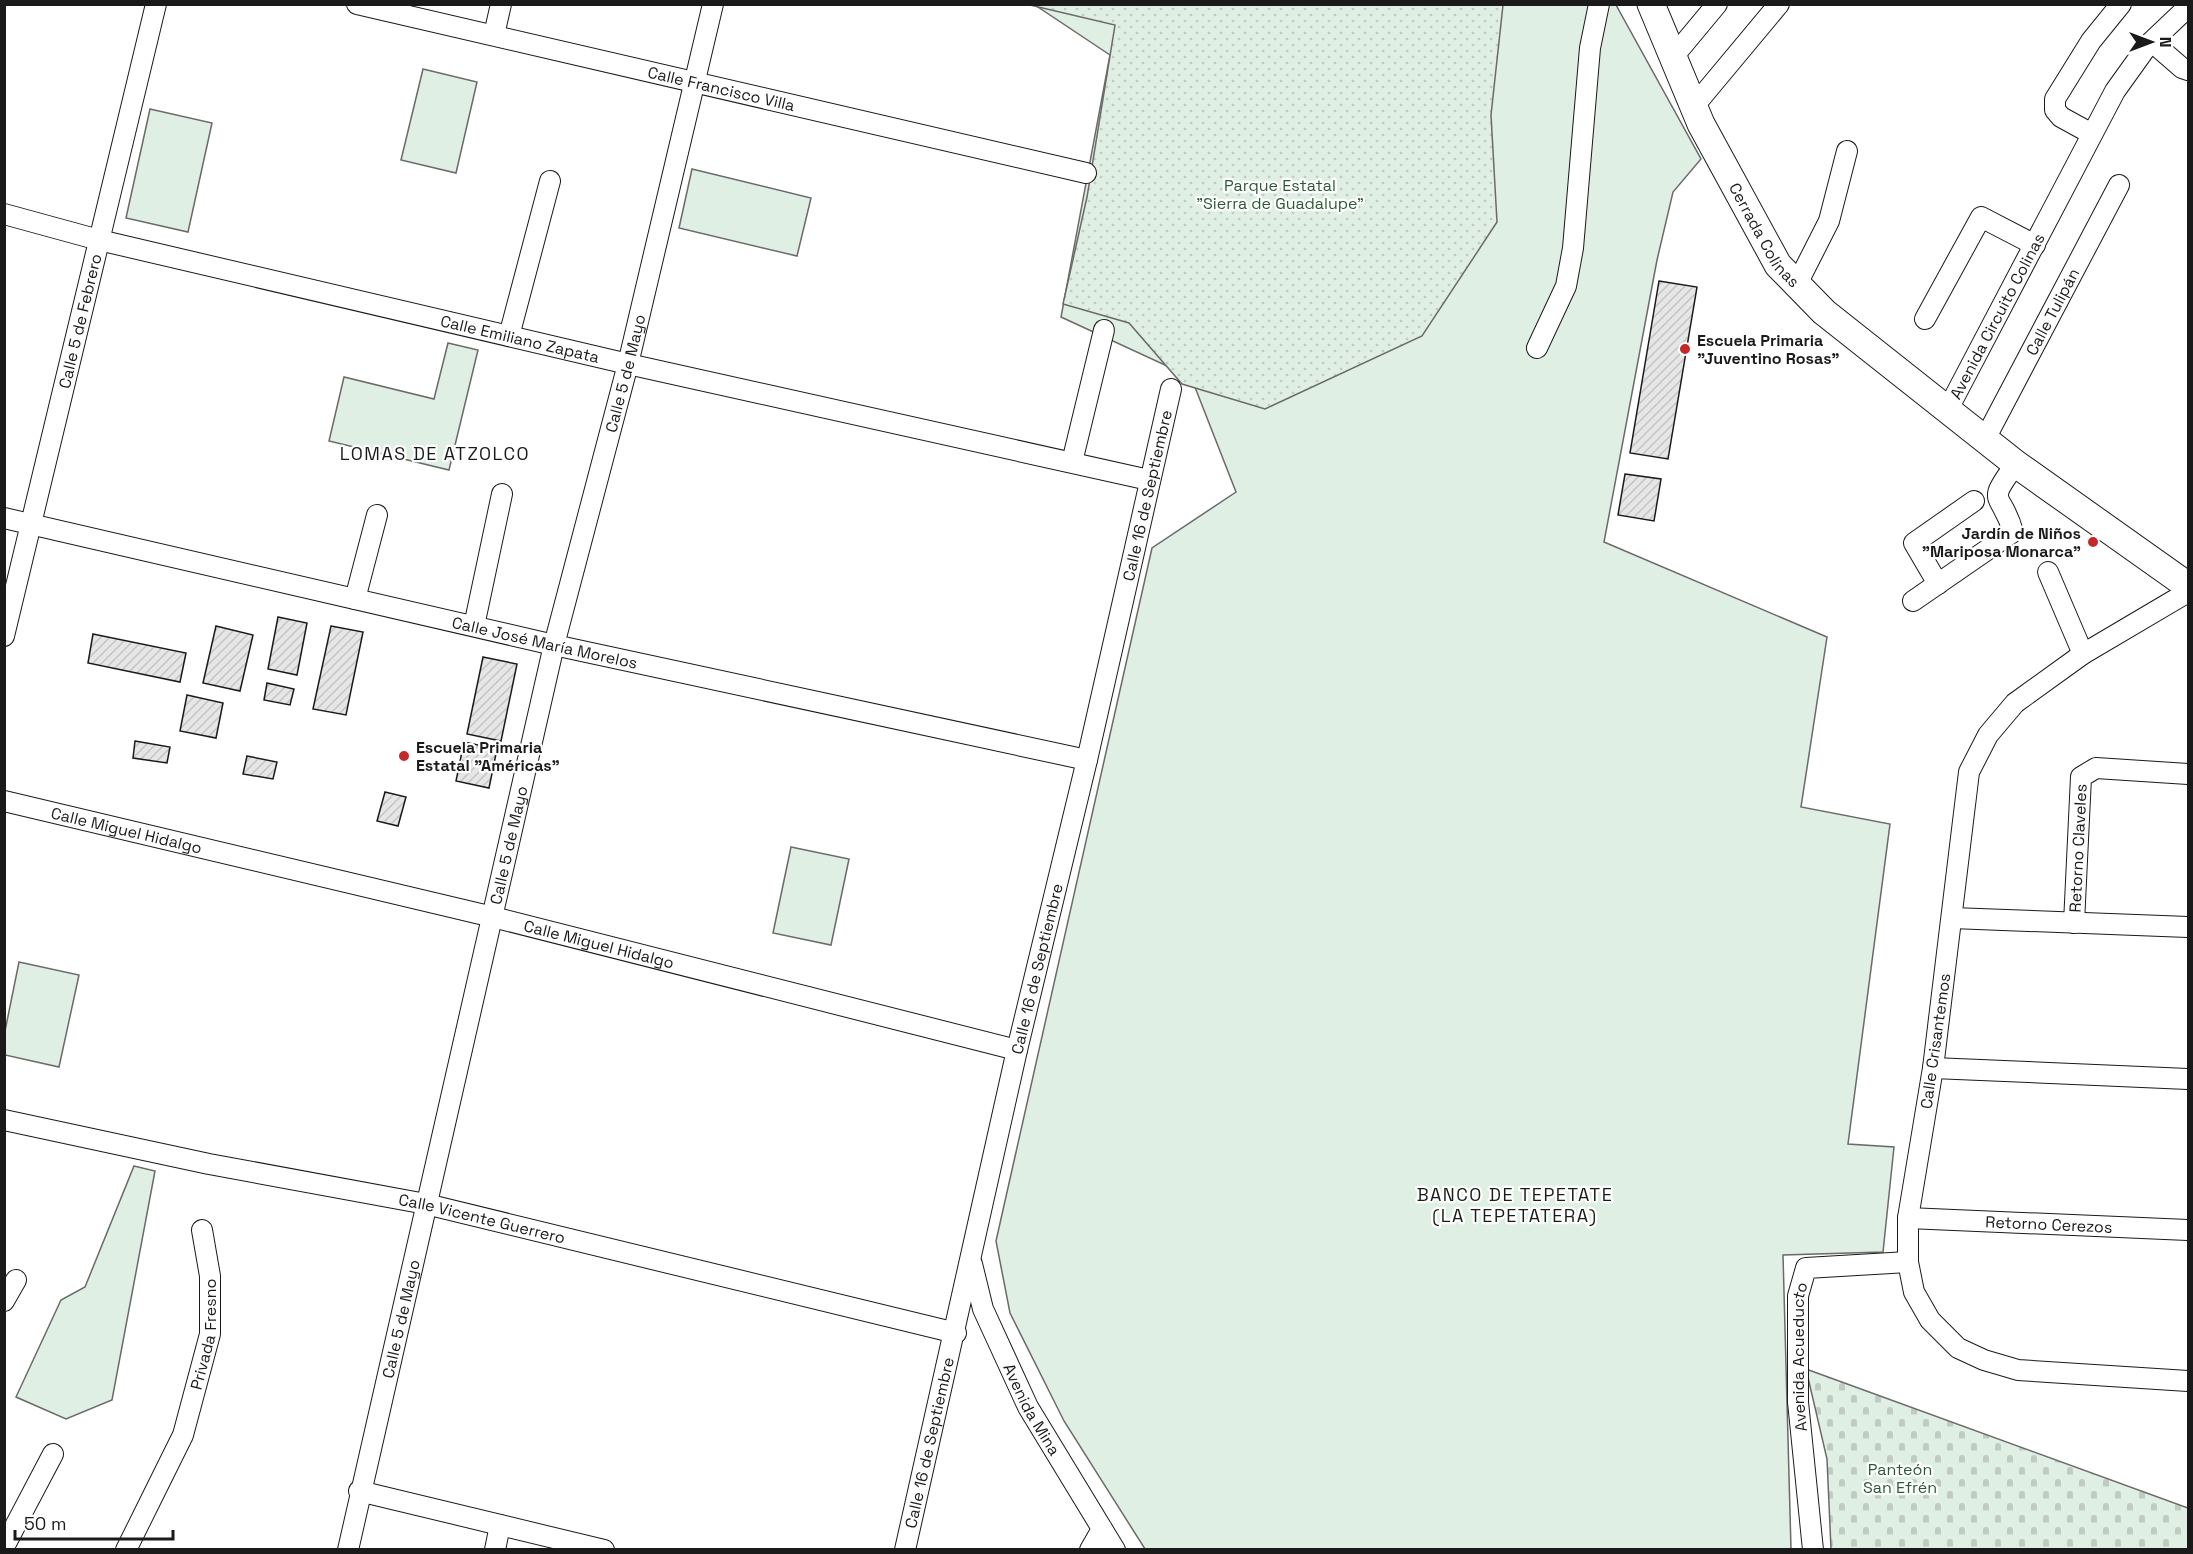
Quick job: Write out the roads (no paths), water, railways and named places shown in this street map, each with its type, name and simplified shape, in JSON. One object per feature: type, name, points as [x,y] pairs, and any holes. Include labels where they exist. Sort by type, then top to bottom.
[{"type":"main road","name":"Cerrada Colinas","points":[[1651,4],[1694,106],[1779,265],[1796,286],[1824,312],[1948,409]]},
{"type":"main road","name":"Avenida Circuito Colinas","points":[[1948,409],[2016,464],[2188,586]]},
{"type":"street","name":"Calle 5 de Febrero","points":[[4,636],[156,4]]},
{"type":"street","name":"Calle Francisco Villa","points":[[357,4],[1086,173]]},
{"type":"street","points":[[494,35],[501,4]]},
{"type":"street","name":"Calle 5 de Mayo","points":[[348,1550],[359,1491],[554,645],[628,364],[713,4]]},
{"type":"street","points":[[1537,348],[1566,286],[1573,248],[1590,48],[1599,4]]},
{"type":"street","points":[[1673,57],[1718,4]]},
{"type":"street","points":[[1694,106],[1779,4]]},
{"type":"street","points":[[2092,134],[2061,117],[2055,110],[2055,99],[2091,41],[2121,4]]},
{"type":"street","name":"Avenida Circuito Colinas","points":[[1948,409],[2115,91],[2152,42],[2188,7]]},
{"type":"street","points":[[2152,42],[2182,68],[2188,69]]},
{"type":"street","points":[[1796,286],[1829,221],[1846,151]]},
{"type":"street","points":[[509,336],[550,181]]},
{"type":"street","name":"Calle Tulipán","points":[[1985,439],[2119,185]]},
{"type":"street","name":"Calle Emiliano Zapata","points":[[4,214],[99,240],[628,364],[1149,480]]},
{"type":"street","points":[[1925,319],[1981,217],[2035,245]]},
{"type":"street","points":[[1072,462],[1104,330]]},
{"type":"street","name":"Calle 16 de Septiembre","points":[[905,1550],[956,1333],[970,1258],[1017,1050],[1087,760],[1171,389]]},
{"type":"street","points":[[1913,601],[2013,532],[2009,518],[1998,502],[1998,489],[2016,464]]},
{"type":"street","points":[[474,626],[502,494]]},
{"type":"street","points":[[1938,584],[1914,543],[1974,501]]},
{"type":"street","points":[[355,599],[377,515]]},
{"type":"street","name":"Calle José María Morelos","points":[[4,518],[554,645],[1087,760]]},
{"type":"street","points":[[2048,572],[2083,654]]},
{"type":"street","name":"Calle Crisantemos","points":[[2188,592],[2083,654],[2015,703],[1988,735],[1969,772],[1933,1068],[1908,1218],[1908,1262],[1914,1292],[1930,1320],[1959,1348],[1984,1360],[2018,1370],[2188,1381]]},
{"type":"street","name":"Retorno Claveles","points":[[2074,923],[2081,777],[2096,768],[2188,774]]},
{"type":"street","name":"Calle Miguel Hidalgo","points":[[4,801],[493,917],[1017,1050]]},
{"type":"street","name":"Retorno Claveles","points":[[1952,918],[2188,927]]},
{"type":"street","points":[[1933,1068],[2188,1079]]},
{"type":"street","name":"Calle Vicente Guerrero","points":[[4,1120],[209,1164],[426,1204],[956,1333]]},
{"type":"street","name":"Retorno Cerezos","points":[[1908,1218],[2188,1230]]},
{"type":"street","name":"Privada Fresno","points":[[126,1550],[183,1435],[210,1334],[210,1276],[202,1230]]},
{"type":"street","name":"Avenida Mina","points":[[970,1258],[983,1309],[1028,1407],[1115,1550]]},
{"type":"street","name":"Avenida Acueducto","points":[[1813,1550],[1798,1402],[1798,1296],[1806,1268],[1908,1262]]},
{"type":"street","points":[[4,1301],[16,1280]]},
{"type":"street","points":[[4,1547],[53,1454]]},
{"type":"street","points":[[359,1491],[604,1550]]},
{"type":"street","points":[[495,1550],[500,1525]]},
{"type":"street","points":[[1090,1550],[1102,1529]]},
{"type":"place","name":"Escuela Primaria \"Juventino Rosas\"","points":[[1685,349]]},
{"type":"place","name":"Jardín de Niños \"Mariposa Monarca\"","points":[[2093,542]]},
{"type":"place","name":"Escuela Primaria Estatal \"Américas\"","points":[[404,756]]},
{"type":"district","name":"LOMAS DE ATZOLCO","points":[[435,454]]},
{"type":"district","name":"BANCO DE TEPETATE (LA TEPETATERA)","points":[[1515,1205]]},
{"type":"park label","name":"Parque Estatal \"Sierra de Guadalupe\"","points":[[1280,194]]},
{"type":"park label","name":"Panteón San Efrén","points":[[1900,1478]]}]
